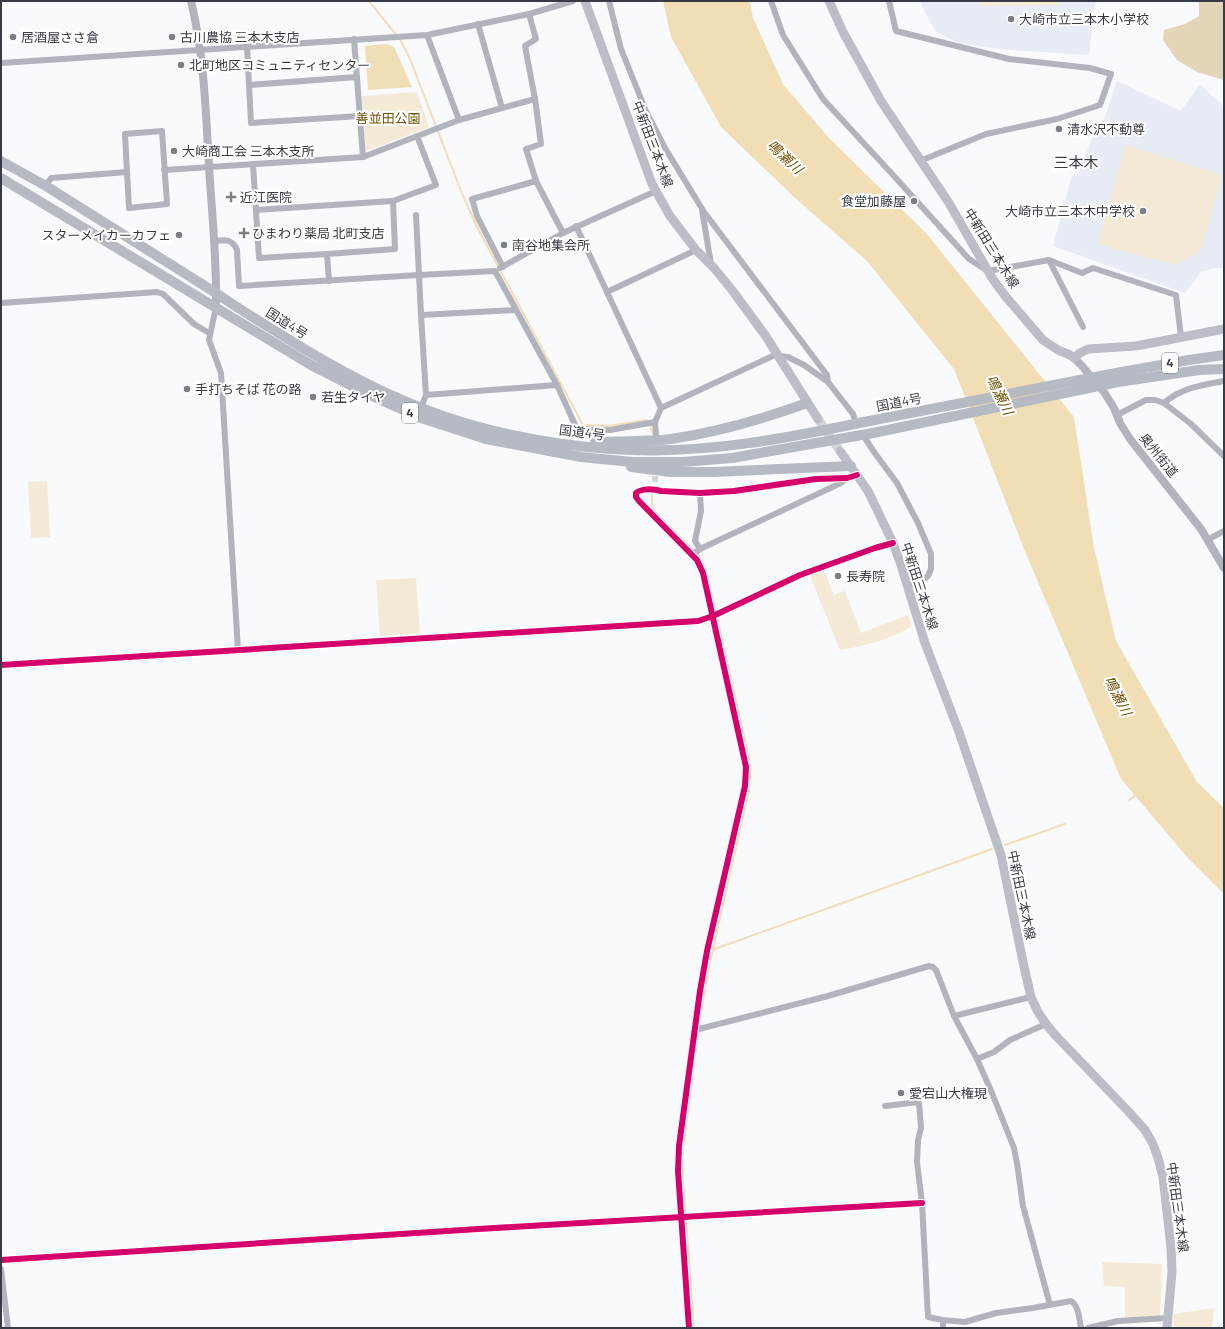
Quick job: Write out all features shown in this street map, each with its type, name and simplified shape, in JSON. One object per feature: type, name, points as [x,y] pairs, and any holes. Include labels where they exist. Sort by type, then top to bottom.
[{"type":"highway","name":"国道4号","points":[[1,161],[46,186],[216,293],[237,308],[328,364],[360,381],[421,408],[491,430],[536,439],[605,449],[689,449],[763,441],[1117,377],[1224,369]]},
{"type":"highway","name":"国道4号","points":[[1,178],[311,365],[370,394],[432,422],[486,439],[581,457],[632,462],[683,462],[732,458],[868,434],[1189,360],[1224,355]]},
{"type":"highway","points":[[569,444],[670,439],[705,433],[780,413],[807,403]]},
{"type":"highway","points":[[531,448],[580,462],[671,472],[714,472],[851,466]]},
{"type":"main road","name":"中新田三本木線","points":[[585,1],[649,178],[656,191],[670,216],[696,250],[711,265],[750,314],[778,355],[818,419]]},
{"type":"main road","name":"中新田三本木線","points":[[829,1],[843,32],[881,101],[949,203],[988,271],[1006,297],[1043,340],[1074,358]]},
{"type":"main road","points":[[1074,358],[1088,349],[1136,346],[1224,329]]},
{"type":"main road","name":"中新田三本木線","points":[[840,451],[868,491],[893,543],[929,654],[959,732],[1001,855],[1023,962],[1032,998],[1038,1012],[1057,1037],[1145,1130],[1153,1144],[1163,1177],[1171,1247],[1172,1272],[1167,1328]]},
{"type":"street","points":[[192,1],[197,23],[200,49],[214,241],[216,307],[209,340],[210,347],[221,373],[238,650]]},
{"type":"street","points":[[1,63],[427,35],[529,14],[573,1]]},
{"type":"street","points":[[609,1],[621,49],[646,111],[665,148],[702,209],[827,375],[828,382]]},
{"type":"street","points":[[771,1],[783,34],[823,99],[969,259],[988,271],[1049,260],[1082,273],[1093,268],[1176,295],[1181,337]]},
{"type":"street","points":[[889,1],[896,31],[1009,59],[1090,68],[1111,74],[1100,105],[1057,119],[986,134],[920,161]]},
{"type":"street","points":[[529,14],[536,39],[525,46],[535,99],[541,144],[526,149],[536,181],[563,232]]},
{"type":"street","points":[[478,24],[502,108]]},
{"type":"street","points":[[427,35],[459,120]]},
{"type":"street","points":[[354,39],[363,157]]},
{"type":"street","points":[[246,46],[252,123],[360,116]]},
{"type":"street","points":[[249,85],[357,77]]},
{"type":"street","points":[[164,170],[363,157],[437,127],[535,99]]},
{"type":"street","points":[[162,131],[167,204],[129,208],[127,172],[125,134],[162,131]]},
{"type":"street","points":[[256,210],[393,200],[436,184],[417,136]]},
{"type":"street","points":[[253,164],[259,258],[395,249],[393,200]]},
{"type":"street","points":[[46,186],[51,178],[127,172]]},
{"type":"street","points":[[536,181],[472,199],[477,216],[516,310],[557,385],[577,429],[610,430],[655,422]]},
{"type":"street","points":[[214,241],[231,241],[235,246],[237,250],[239,286],[419,276],[499,269],[563,232],[656,191]]},
{"type":"street","points":[[702,209],[711,265]]},
{"type":"street","points":[[416,215],[426,395],[421,408]]},
{"type":"street","points":[[576,226],[661,408]]},
{"type":"street","points":[[606,292],[696,250]]},
{"type":"street","points":[[327,254],[329,281]]},
{"type":"street","points":[[1049,260],[1083,327]]},
{"type":"street","points":[[1,302],[157,292],[163,294],[194,324],[210,333]]},
{"type":"street","points":[[421,315],[516,310]]},
{"type":"street","points":[[656,434],[655,422],[661,408],[778,355],[788,357],[804,365],[828,382],[860,423]]},
{"type":"street","name":"奥州街道","points":[[1074,358],[1104,392],[1130,439],[1201,529],[1224,568]]},
{"type":"street","points":[[1164,403],[1171,397],[1185,390],[1224,381]]},
{"type":"street","points":[[426,395],[557,385]]},
{"type":"street","points":[[1116,415],[1146,400],[1155,400],[1164,403],[1187,420],[1224,456]]},
{"type":"street","points":[[868,434],[874,452],[897,483],[907,500],[931,554],[931,569],[928,576],[922,581],[907,586]]},
{"type":"street","points":[[696,552],[650,514],[636,497],[636,493],[639,490],[655,489],[661,491],[700,493],[734,491],[816,479],[847,478],[857,475]]},
{"type":"street","points":[[696,552],[841,483],[847,478]]},
{"type":"street","points":[[655,482],[655,489]]},
{"type":"street","points":[[690,1328],[684,1217],[678,1171],[679,1146],[707,951],[746,779],[744,756],[715,615],[696,552],[695,541],[701,511],[700,493]]},
{"type":"street","points":[[1207,540],[1224,531]]},
{"type":"street","points":[[1,665],[698,621],[715,615],[800,575],[893,543]]},
{"type":"street","points":[[697,1029],[828,996],[933,966],[936,970],[954,1016],[977,1059],[1014,1148],[1022,1202],[1050,1305]]},
{"type":"street","points":[[954,1016],[1032,998]]},
{"type":"street","points":[[977,1059],[994,1052],[1010,1040],[1046,1024]]},
{"type":"street","points":[[885,1106],[918,1102],[921,1128],[918,1140],[917,1162],[922,1203],[928,1317],[965,1322],[996,1313],[1071,1301],[1075,1303],[1081,1328]]},
{"type":"street","points":[[1,1260],[922,1203]]},
{"type":"street","points":[[1,1269],[8,1328]]},
{"type":"street","points":[[1088,1328],[1118,1321],[1168,1318]]},
{"type":"street","points":[[943,1320],[944,1328]]},
{"type":"shaded area","name":"大崎市立三本木小学校","points":[[922,1],[1100,1],[1095,3],[1089,55],[1008,50],[959,43],[936,32],[922,7]]},
{"type":"shaded area","points":[[1199,1],[1224,1],[1224,80],[1197,72],[1177,60],[1163,40],[1164,30],[1185,24],[1199,16]]},
{"type":"shaded area","name":"大崎市立三本木中学校","points":[[1117,81],[1181,111],[1200,84],[1224,107],[1224,268],[1215,268],[1201,272],[1185,293],[1053,246],[1072,175],[1078,174],[1098,124],[1104,120]]},
{"type":"green space","points":[[979,1],[1058,1],[1058,5],[979,6]]},
{"type":"green space","name":"善並田公園","points":[[417,92],[429,127],[366,151],[362,96]]},
{"type":"green space","points":[[1126,145],[1222,175],[1201,250],[1176,265],[1098,244]]},
{"type":"green space","points":[[47,481],[50,537],[31,538],[28,482]]},
{"type":"green space","points":[[824,570],[834,595],[845,591],[861,633],[908,615],[912,626],[904,631],[877,642],[840,650],[810,576]]},
{"type":"green space","points":[[416,578],[420,633],[380,636],[376,580]]},
{"type":"green space","points":[[1102,1262],[1162,1264],[1160,1316],[1125,1318],[1125,1287],[1104,1286]]},
{"type":"green space","points":[[1214,1308],[1212,1328],[1174,1328],[1174,1314]]},
{"type":"water","name":"鳴瀬川","points":[[663,1],[750,1],[753,18],[783,84],[828,137],[926,233],[1074,417],[1094,548],[1116,641],[1197,782],[1224,808],[1224,894],[1187,857],[1121,779],[1024,549],[954,369],[867,261],[795,198],[721,127],[671,37]]},
{"type":"water","points":[[386,44],[394,47],[412,87],[368,90],[365,46]]},
{"type":"waterway","points":[[369,1],[397,36]]},
{"type":"waterway","points":[[400,39],[410,59],[461,191],[477,227],[583,425],[609,426],[647,421]]},
{"type":"waterway","points":[[650,426],[653,434]]},
{"type":"waterway","points":[[652,493],[652,506],[655,512],[698,555],[706,570],[749,758],[749,790],[708,971],[698,1031],[682,1158],[694,1328]]},
{"type":"waterway","points":[[1129,800],[1137,794]]},
{"type":"waterway","points":[[1005,845],[1065,824]]},
{"type":"waterway","points":[[712,950],[992,849]]},
{"type":"tunnel","points":[[818,419],[840,451]]},
{"type":"tunnel","points":[[655,482],[656,448]]},
{"type":"cycle path","points":[[689,1328],[678,1171],[679,1146],[700,991],[707,951],[745,786],[746,767],[703,573],[697,560],[639,501],[636,497],[636,493],[641,490],[648,489],[700,493],[734,491],[816,479],[847,478],[857,475]]},
{"type":"cycle path","points":[[1,665],[698,621],[713,616],[800,575],[893,543]]},
{"type":"cycle path","points":[[1,1260],[478,1229],[922,1203]]},
{"type":"place","name":"大崎市立三本木小学校","points":[[1011,19]]},
{"type":"place","name":"居酒屋ささ倉","points":[[13,37]]},
{"type":"place","name":"古川農協 三本木支店","points":[[172,37]]},
{"type":"place","name":"北町地区コミュニティセンター","points":[[181,65]]},
{"type":"place","name":"清水沢不動尊","points":[[1059,129]]},
{"type":"place","name":"大崎商工会 三本木支所","points":[[174,151]]},
{"type":"place","name":"近江医院","points":[[231,197]]},
{"type":"place","name":"食堂加藤屋","points":[[914,201]]},
{"type":"place","name":"大崎市立三本木中学校","points":[[1143,211]]},
{"type":"place","name":"ひまわり薬局 北町支店","points":[[244,233]]},
{"type":"place","name":"スターメイカーカフェ","points":[[179,235]]},
{"type":"place","name":"南谷地集会所","points":[[504,245]]},
{"type":"place","name":"手打ちそば 花の路","points":[[187,389]]},
{"type":"place","name":"若生タイヤ","points":[[313,397]]},
{"type":"place","name":"長寿院","points":[[838,576]]},
{"type":"place","name":"愛宕山大権現","points":[[901,1093]]},
{"type":"district","name":"三本木","points":[[1076,163]]}]
